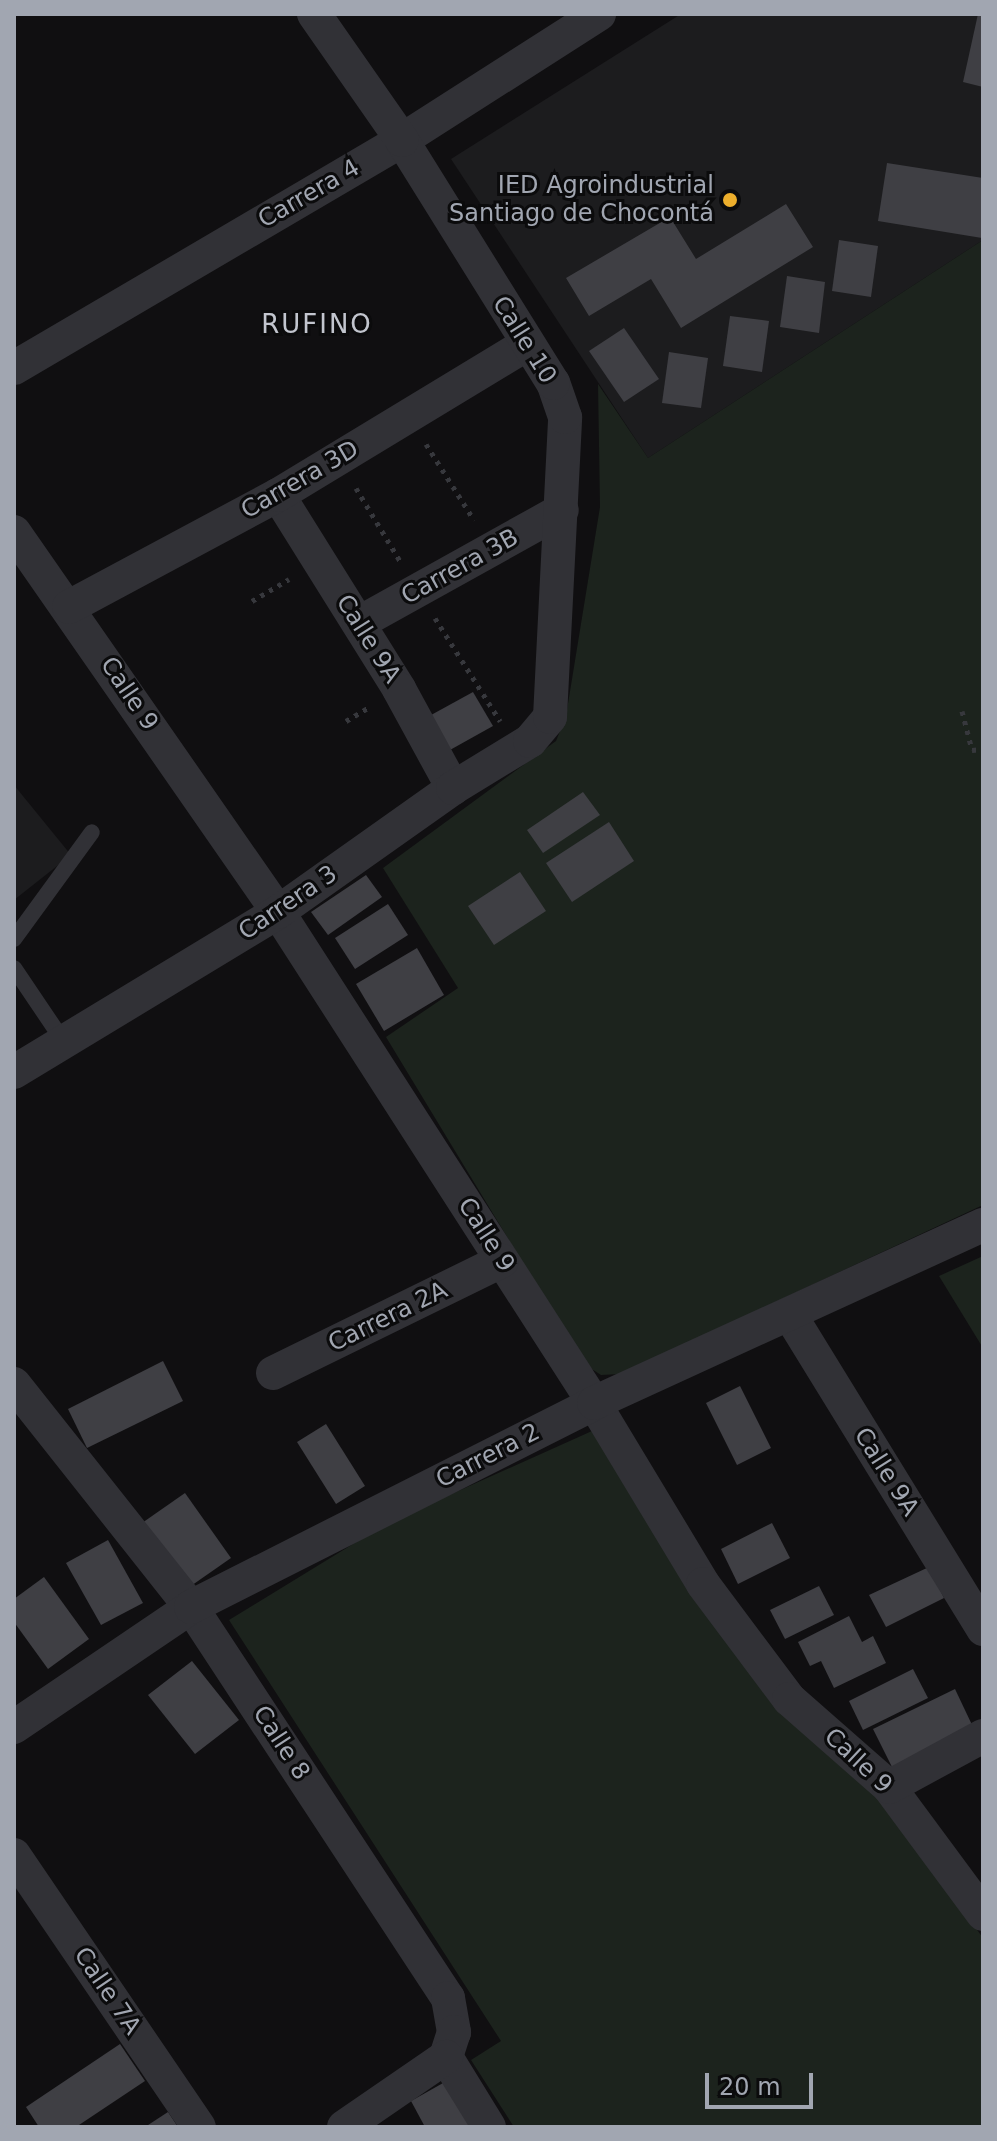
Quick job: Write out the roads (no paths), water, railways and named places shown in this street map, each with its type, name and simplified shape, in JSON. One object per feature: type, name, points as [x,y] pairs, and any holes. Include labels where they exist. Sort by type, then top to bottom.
[{"type":"street","name":"Calle 10","points":[[314,14],[402,140],[526,345],[553,383],[565,417],[550,717]]},
{"type":"street","name":"Carrera 4","points":[[14,368],[402,140],[599,14]]},
{"type":"street","name":"Carrera 3D","points":[[69,607],[278,495],[526,345]]},
{"type":"street","name":"Calle 9A","points":[[278,495],[359,623],[453,788]]},
{"type":"street","name":"Carrera 3B","points":[[359,623],[562,510]]},
{"type":"street","name":"Calle 9","points":[[14,532],[278,912],[594,1403],[703,1584],[789,1699],[889,1787],[983,1914]]},
{"type":"street","name":"Carrera 3","points":[[14,1072],[278,912],[453,788],[530,741],[550,717]]},
{"type":"street","name":"Carrera 2","points":[[14,1727],[191,1607],[594,1403],[983,1225]]},
{"type":"street","name":"Carrera 2A","points":[[273,1373],[502,1261]]},
{"type":"street","name":"Calle 9A","points":[[790,1315],[983,1629]]},
{"type":"street","name":"Calle 8","points":[[14,1384],[191,1607],[448,1998],[454,2032],[446,2057]]},
{"type":"street","points":[[889,1787],[983,1736]]},
{"type":"street","name":"Calle 7A","points":[[14,1855],[199,2127]]},
{"type":"street","points":[[344,2127],[446,2057],[489,2127]]},
{"type":"lane","points":[[14,939],[92,832]]},
{"type":"lane","points":[[14,968],[64,1042]]},
{"type":"place","name":"IED Agroindustrial Santiago de Chocontá","points":[[730,200]]},
{"type":"district","name":"RUFINO","points":[[317,325]]}]
